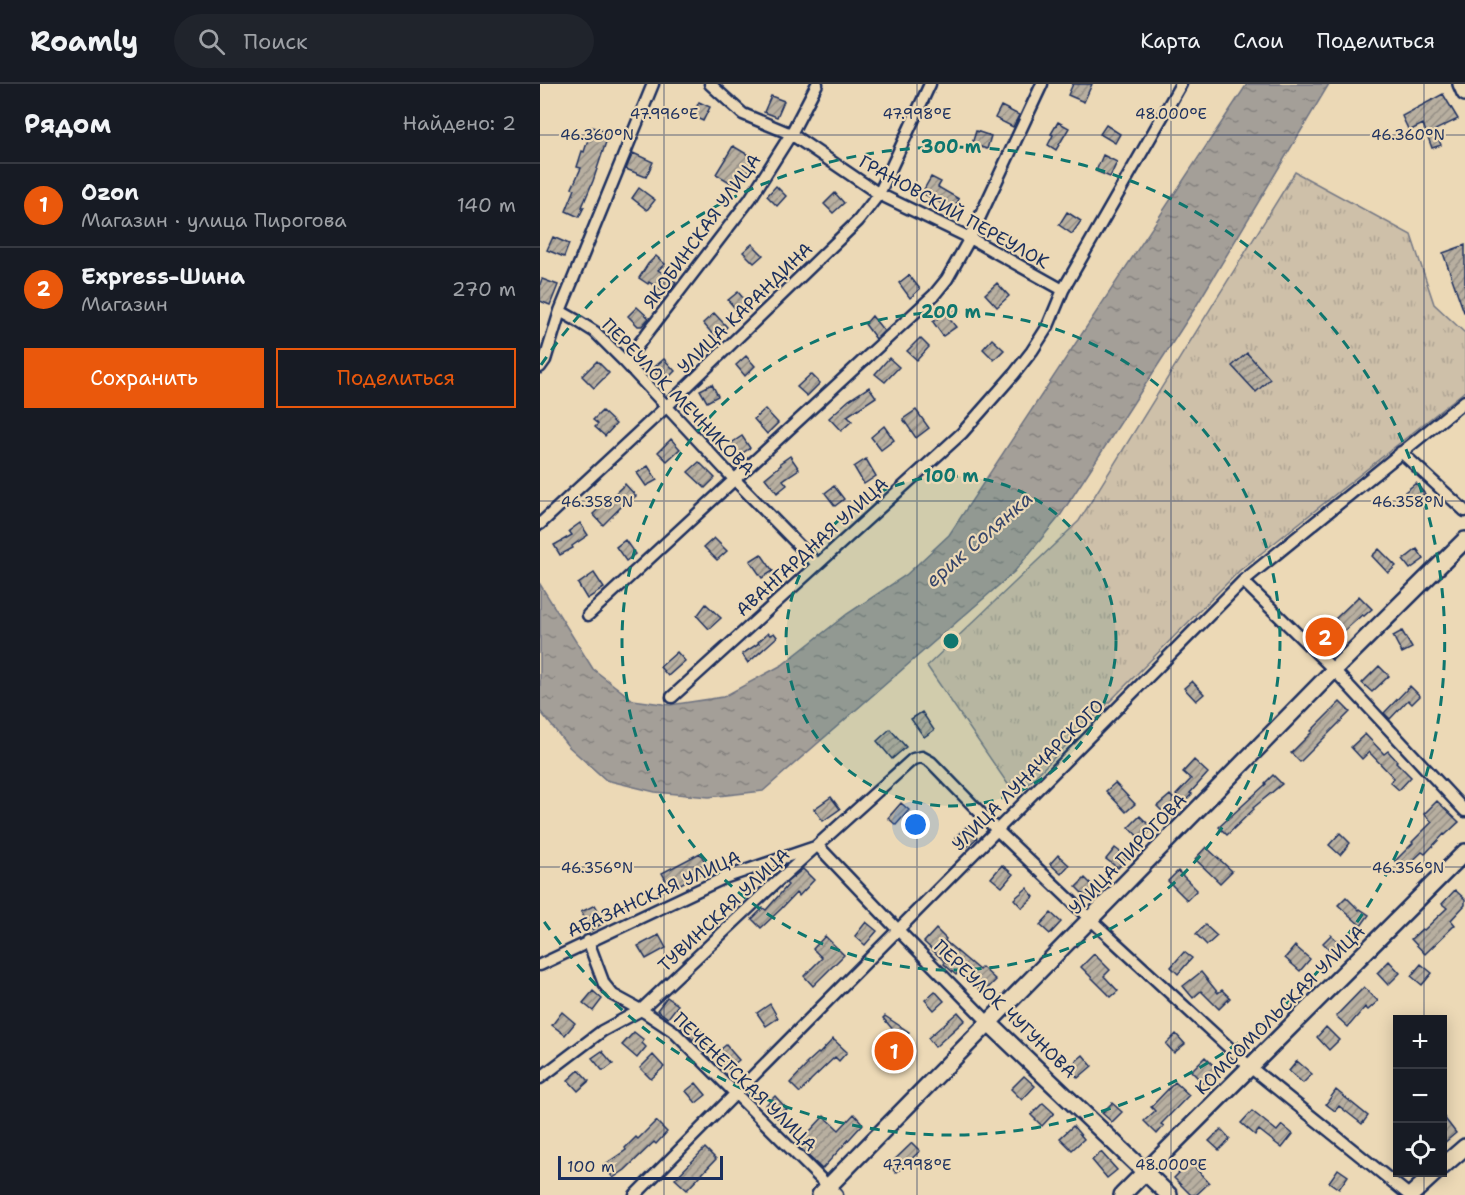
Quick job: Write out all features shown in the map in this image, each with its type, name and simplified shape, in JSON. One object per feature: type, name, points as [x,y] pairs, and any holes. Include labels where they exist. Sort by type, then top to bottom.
[{"type":"main road","points":[[1461,84],[1465,93]]},
{"type":"main road","name":"УЛИЦА ПИРОГОВА","points":[[828,1192],[989,1023],[1334,670],[1465,540]]},
{"type":"main road","name":"КОМСОМОЛЬСКАЯ УЛИЦА","points":[[1122,1195],[1465,852]]},
{"type":"main road","name":"ПЕРЕУЛОК ЧУГУНОВА","points":[[989,1023],[1169,1195]]},
{"type":"main road","points":[[1447,1163],[1465,1147]]},
{"type":"main road","points":[[1410,1195],[1431,1177]]},
{"type":"street","points":[[540,367],[545,360],[560,311],[653,84]]},
{"type":"street","name":"ГРАНОВСКИЙ ПЕРЕУЛОК","points":[[710,84],[743,114],[790,134],[879,194],[970,238],[1064,290]]},
{"type":"street","name":"ЯКОБИНСКАЯ УЛИЦА","points":[[625,362],[750,199],[790,134],[817,84]]},
{"type":"street","name":"УЛИЦА КАРАНДИНА","points":[[540,524],[667,406],[858,221],[879,194],[930,84]]},
{"type":"street","points":[[588,615],[934,295],[947,279],[970,238],[1042,84]]},
{"type":"street","name":"АВАНГАРДНАЯ УЛИЦА","points":[[672,697],[962,433],[1014,374],[1048,326],[1064,290],[1181,84]]},
{"type":"street","name":"ПЕРЕУЛОК МЕЧНИКОВА","points":[[560,311],[595,332],[817,564]]},
{"type":"street","name":"УЛИЦА ЛУНАЧАРСКОГО","points":[[635,1195],[1243,581],[1465,401]]},
{"type":"street","points":[[1401,452],[1465,511]]},
{"type":"street","points":[[1243,581],[1334,670],[1465,811]]},
{"type":"street","name":"ТУВИНСКАЯ УЛИЦА","points":[[540,1078],[602,1031],[641,1010],[771,887],[913,759],[922,757],[932,762],[997,831]]},
{"type":"street","points":[[997,831],[1250,1067],[1410,1195]]},
{"type":"street","name":"ПЕРЕУЛОК ЧУГУНОВА","points":[[818,846],[989,1023]]},
{"type":"street","name":"АБАЗАНСКАЯ УЛИЦА","points":[[540,965],[724,878],[818,846]]},
{"type":"street","name":"ПЕЧЕНЕГСКАЯ УЛИЦА","points":[[588,941],[604,984],[613,995],[673,1031],[828,1192]]},
{"type":"green space","points":[[1295,172],[1411,235],[1434,304],[1465,333],[1465,391],[1239,571],[1016,796],[927,666],[1079,521]]},
{"type":"water","name":"ерик Солянка","points":[[1247,84],[1329,84],[1195,308],[1060,516],[1014,572],[763,791],[709,797],[655,792],[606,780],[568,746],[540,711],[540,584],[593,669],[633,700],[670,705],[723,697],[782,665],[847,614],[906,575],[949,535]]},
{"type":"building","points":[[1073,84],[1092,84],[1084,102],[1068,95]]},
{"type":"building","points":[[1443,94],[1458,119],[1435,130],[1441,145],[1432,148],[1423,124],[1409,131],[1402,116]]},
{"type":"building","points":[[771,96],[784,101],[777,117],[764,112]]},
{"type":"building","points":[[699,102],[710,107],[703,121],[692,116]]},
{"type":"building","points":[[1001,106],[1019,115],[1013,127],[995,118]]},
{"type":"building","points":[[1058,122],[1069,128],[1056,150],[1048,145]]},
{"type":"building","points":[[1106,125],[1120,134],[1115,143],[1100,134]]},
{"type":"building","points":[[592,127],[609,133],[579,217],[566,211],[575,189],[572,188],[581,168],[577,167]]},
{"type":"building","points":[[976,131],[991,136],[987,149],[972,144]]},
{"type":"building","points":[[733,146],[755,159],[738,187],[716,174]]},
{"type":"building","points":[[633,153],[653,162],[646,177],[626,169]]},
{"type":"building","points":[[1103,155],[1117,162],[1110,177],[1096,171]]},
{"type":"building","points":[[931,177],[941,182],[938,187],[959,199],[953,210],[922,193]]},
{"type":"building","points":[[776,186],[786,196],[777,206],[767,196]]},
{"type":"building","points":[[639,188],[655,200],[647,210],[632,198]]},
{"type":"building","points":[[835,193],[844,203],[833,213],[824,204]]},
{"type":"building","points":[[1067,212],[1081,221],[1072,234],[1059,225]]},
{"type":"building","points":[[553,237],[569,244],[564,257],[547,250]]},
{"type":"building","points":[[752,244],[763,255],[754,263],[743,252]]},
{"type":"building","points":[[1465,245],[1465,312],[1464,312],[1443,253]]},
{"type":"building","points":[[656,256],[665,264],[658,270],[676,282],[668,294],[639,278]]},
{"type":"building","points":[[909,275],[920,289],[910,298],[899,283]]},
{"type":"building","points":[[542,279],[558,285],[550,305],[540,301]]},
{"type":"building","points":[[997,283],[1009,296],[997,307],[985,294]]},
{"type":"building","points":[[738,292],[749,305],[739,313],[728,300]]},
{"type":"building","points":[[637,307],[649,318],[642,326],[638,326],[628,316]]},
{"type":"building","points":[[714,313],[727,327],[715,337],[703,323]]},
{"type":"building","points":[[945,313],[956,327],[943,336],[933,322]]},
{"type":"building","points":[[872,316],[884,331],[876,339],[865,324]]},
{"type":"building","points":[[920,338],[929,347],[917,360],[907,351]]},
{"type":"building","points":[[992,339],[1004,350],[994,360],[983,349]]},
{"type":"building","points":[[1247,353],[1270,379],[1256,392],[1232,366]]},
{"type":"building","points":[[746,356],[755,366],[745,376],[736,365]]},
{"type":"building","points":[[889,358],[899,367],[885,382],[875,374]]},
{"type":"building","points":[[664,359],[675,371],[664,382],[652,369]]},
{"type":"building","points":[[597,361],[609,373],[594,388],[582,376]]},
{"type":"building","points":[[811,374],[820,383],[807,396],[797,387]]},
{"type":"building","points":[[712,384],[718,396],[707,402],[700,390]]},
{"type":"building","points":[[869,387],[876,397],[847,416],[852,421],[841,431],[829,418],[849,400]]},
{"type":"building","points":[[765,409],[778,423],[767,434],[754,419]]},
{"type":"building","points":[[916,410],[929,428],[916,438],[903,419]]},
{"type":"building","points":[[602,411],[616,424],[605,436],[595,427],[598,424],[593,420]]},
{"type":"building","points":[[884,426],[894,440],[881,450],[871,437]]},
{"type":"building","points":[[742,436],[750,448],[738,456],[730,444]]},
{"type":"building","points":[[671,439],[680,449],[667,461],[658,452]]},
{"type":"building","points":[[790,456],[799,469],[783,480],[787,485],[777,493],[765,478]]},
{"type":"building","points":[[866,459],[876,476],[864,484],[854,467]]},
{"type":"building","points":[[699,462],[715,478],[705,488],[688,472]]},
{"type":"building","points":[[648,466],[657,480],[646,486],[637,473]]},
{"type":"building","points":[[1416,483],[1425,494],[1413,503],[1405,492]]},
{"type":"building","points":[[625,484],[636,496],[625,503],[603,525],[593,514]]},
{"type":"building","points":[[834,486],[844,499],[835,506],[825,493]]},
{"type":"building","points":[[580,523],[588,535],[572,546],[573,548],[560,555],[554,545],[572,535],[569,531]]},
{"type":"building","points":[[714,538],[727,551],[717,560],[704,547]]},
{"type":"building","points":[[625,540],[635,554],[626,561],[616,547]]},
{"type":"building","points":[[1379,549],[1396,566],[1388,573],[1372,556]]},
{"type":"building","points":[[1417,549],[1424,559],[1410,569],[1403,560]]},
{"type":"building","points":[[761,554],[773,571],[762,578],[750,561]]},
{"type":"building","points":[[594,573],[604,588],[587,599],[578,584]]},
{"type":"building","points":[[1359,596],[1372,609],[1334,640],[1336,642],[1327,652],[1317,641],[1337,621],[1335,619]]},
{"type":"building","points":[[706,604],[721,618],[709,629],[697,616]]},
{"type":"building","points":[[1402,631],[1412,648],[1402,653],[1393,636]]},
{"type":"building","points":[[768,633],[770,635],[774,633],[777,637],[748,663],[742,654],[759,643]]},
{"type":"building","points":[[677,652],[685,661],[668,676],[660,667]]},
{"type":"building","points":[[1379,666],[1389,676],[1372,692],[1362,683]]},
{"type":"building","points":[[1192,681],[1204,694],[1196,701],[1184,688]]},
{"type":"building","points":[[1410,686],[1420,696],[1412,704],[1408,700],[1390,719],[1384,713]]},
{"type":"building","points":[[1340,702],[1350,712],[1300,762],[1291,753]]},
{"type":"building","points":[[922,712],[934,730],[924,737],[911,719]]},
{"type":"building","points":[[890,729],[906,747],[892,759],[877,741]]},
{"type":"building","points":[[1365,734],[1384,754],[1388,751],[1411,777],[1399,790],[1390,782],[1394,778],[1369,752],[1362,759],[1351,747]]},
{"type":"building","points":[[1194,760],[1208,773],[1184,802],[1176,795],[1191,779],[1183,772]]},
{"type":"building","points":[[1273,775],[1282,784],[1253,808],[1227,835],[1219,827]]},
{"type":"building","points":[[1115,783],[1135,804],[1126,812],[1106,791]]},
{"type":"building","points":[[1170,795],[1178,804],[1166,815],[1157,806]]},
{"type":"building","points":[[831,797],[840,809],[823,821],[814,809]]},
{"type":"building","points":[[1437,801],[1459,822],[1425,854],[1422,852],[1403,870],[1395,861],[1432,822],[1424,814]]},
{"type":"building","points":[[901,803],[909,810],[896,825],[888,818]]},
{"type":"building","points":[[1140,816],[1153,829],[1141,840],[1129,827]]},
{"type":"building","points":[[966,827],[977,838],[966,848],[955,837]]},
{"type":"building","points":[[1340,833],[1350,843],[1340,855],[1329,845]]},
{"type":"building","points":[[1206,847],[1232,871],[1220,883],[1195,859]]},
{"type":"building","points":[[1115,848],[1127,857],[1118,868],[1106,859]]},
{"type":"building","points":[[700,853],[709,869],[671,889],[662,873]]},
{"type":"building","points":[[1058,855],[1069,865],[1061,874],[1050,864]]},
{"type":"building","points":[[1002,865],[1013,874],[1002,887],[991,878]]},
{"type":"building","points":[[803,869],[814,880],[799,896],[796,893],[761,928],[752,919],[763,908],[766,910],[788,885],[786,883]]},
{"type":"building","points":[[1178,871],[1197,890],[1187,900],[1168,881]]},
{"type":"building","points":[[1085,878],[1095,888],[1086,897],[1076,887]]},
{"type":"building","points":[[1027,888],[1034,897],[1022,908],[1014,899]]},
{"type":"building","points":[[1455,890],[1465,899],[1465,905],[1451,920],[1455,925],[1425,954],[1411,939],[1447,908],[1442,904]]},
{"type":"building","points":[[1346,897],[1359,910],[1369,915],[1361,926],[1338,905]]},
{"type":"building","points":[[595,905],[605,922],[592,930],[581,912]]},
{"type":"building","points":[[1051,913],[1061,922],[1050,934],[1040,925]]},
{"type":"building","points":[[866,922],[877,931],[865,945],[855,936]]},
{"type":"building","points":[[1205,925],[1217,936],[1207,945],[1196,934]]},
{"type":"building","points":[[936,929],[946,939],[945,941],[979,970],[982,967],[996,980],[983,993],[961,970],[956,975],[924,942]]},
{"type":"building","points":[[659,935],[666,948],[646,959],[638,946]]},
{"type":"building","points":[[1331,935],[1343,946],[1335,955],[1323,943]]},
{"type":"building","points":[[825,936],[844,955],[813,986],[804,976],[822,958],[813,949]]},
{"type":"building","points":[[1295,946],[1310,959],[1300,971],[1285,958]]},
{"type":"building","points":[[1184,952],[1192,958],[1178,974],[1171,967]]},
{"type":"building","points":[[1094,954],[1110,970],[1104,976],[1118,991],[1111,997],[1081,967]]},
{"type":"building","points":[[1389,961],[1400,973],[1388,985],[1377,973]]},
{"type":"building","points":[[1421,964],[1432,973],[1422,985],[1411,976]]},
{"type":"building","points":[[1201,972],[1218,993],[1222,990],[1230,998],[1219,1009],[1201,991],[1193,998],[1183,986]]},
{"type":"building","points":[[1364,987],[1378,1001],[1368,1010],[1365,1007],[1348,1027],[1336,1016]]},
{"type":"building","points":[[593,991],[602,999],[593,1011],[583,1003]]},
{"type":"building","points":[[935,991],[944,1001],[934,1010],[925,1000]]},
{"type":"building","points":[[667,997],[678,1005],[668,1018],[657,1010]]},
{"type":"building","points":[[770,1004],[778,1018],[766,1026],[757,1013]]},
{"type":"building","points":[[562,1012],[575,1023],[565,1035],[552,1025]]},
{"type":"building","points":[[958,1012],[965,1020],[935,1047],[928,1038]]},
{"type":"building","points":[[885,1016],[909,1032],[901,1039],[883,1018]]},
{"type":"building","points":[[690,1019],[702,1032],[693,1040],[681,1028]]},
{"type":"building","points":[[1326,1027],[1339,1040],[1329,1050],[1317,1037]]},
{"type":"building","points":[[634,1032],[644,1040],[642,1043],[646,1047],[637,1058],[622,1045]]},
{"type":"building","points":[[1176,1034],[1185,1044],[1174,1053],[1166,1044]]},
{"type":"building","points":[[833,1039],[847,1052],[839,1061],[835,1057],[800,1093],[790,1083],[806,1064]]},
{"type":"building","points":[[896,1042],[906,1052],[890,1067],[880,1057]]},
{"type":"building","points":[[726,1045],[739,1060],[728,1069],[715,1054]]},
{"type":"building","points":[[602,1051],[613,1064],[605,1070],[602,1070],[592,1058]]},
{"type":"building","points":[[653,1055],[664,1067],[651,1079],[640,1068]]},
{"type":"building","points":[[1083,1055],[1092,1066],[1078,1078],[1069,1067]]},
{"type":"building","points":[[1205,1057],[1217,1069],[1203,1083],[1191,1071]]},
{"type":"building","points":[[1297,1061],[1312,1074],[1303,1083],[1289,1071]]},
{"type":"building","points":[[579,1070],[589,1081],[578,1091],[568,1080]]},
{"type":"building","points":[[1024,1076],[1035,1086],[1022,1100],[1011,1089]]},
{"type":"building","points":[[1175,1082],[1189,1095],[1161,1124],[1164,1126],[1157,1134],[1144,1121],[1155,1111],[1151,1107]]},
{"type":"building","points":[[696,1083],[706,1095],[696,1103],[686,1091]]},
{"type":"building","points":[[1336,1090],[1368,1116],[1362,1124],[1339,1106],[1335,1111],[1326,1104]]},
{"type":"building","points":[[775,1096],[787,1109],[777,1118],[765,1106]]},
{"type":"building","points":[[1043,1103],[1054,1113],[1042,1126],[1031,1115]]},
{"type":"building","points":[[1112,1103],[1122,1112],[1112,1122],[1102,1113]]},
{"type":"building","points":[[1252,1111],[1277,1131],[1282,1125],[1293,1134],[1282,1148],[1259,1130],[1255,1135],[1241,1123]]},
{"type":"building","points":[[854,1114],[863,1124],[822,1169],[797,1145],[824,1116],[839,1130]]},
{"type":"building","points":[[656,1121],[667,1132],[656,1144],[654,1142],[625,1170],[613,1178],[604,1165],[626,1150],[625,1148],[636,1137],[638,1139]]},
{"type":"building","points":[[1447,1121],[1456,1133],[1447,1141]]},
{"type":"building","points":[[1073,1126],[1084,1139],[1072,1150],[1060,1138]]},
{"type":"building","points":[[1221,1129],[1230,1139],[1219,1150],[1209,1141]]},
{"type":"building","points":[[912,1143],[920,1151],[896,1173],[889,1165]]},
{"type":"building","points":[[705,1148],[716,1159],[687,1190],[675,1179]]},
{"type":"building","points":[[1101,1152],[1117,1170],[1107,1178],[1092,1160]]},
{"type":"building","points":[[1190,1162],[1209,1183],[1196,1195],[1191,1195],[1174,1178]]},
{"type":"building","points":[[1338,1169],[1348,1176],[1339,1189],[1329,1182]]},
{"type":"place","name":"Express-Шина","points":[[1325,637]]},
{"type":"place","name":"Ozon","points":[[894,1051]]}]
